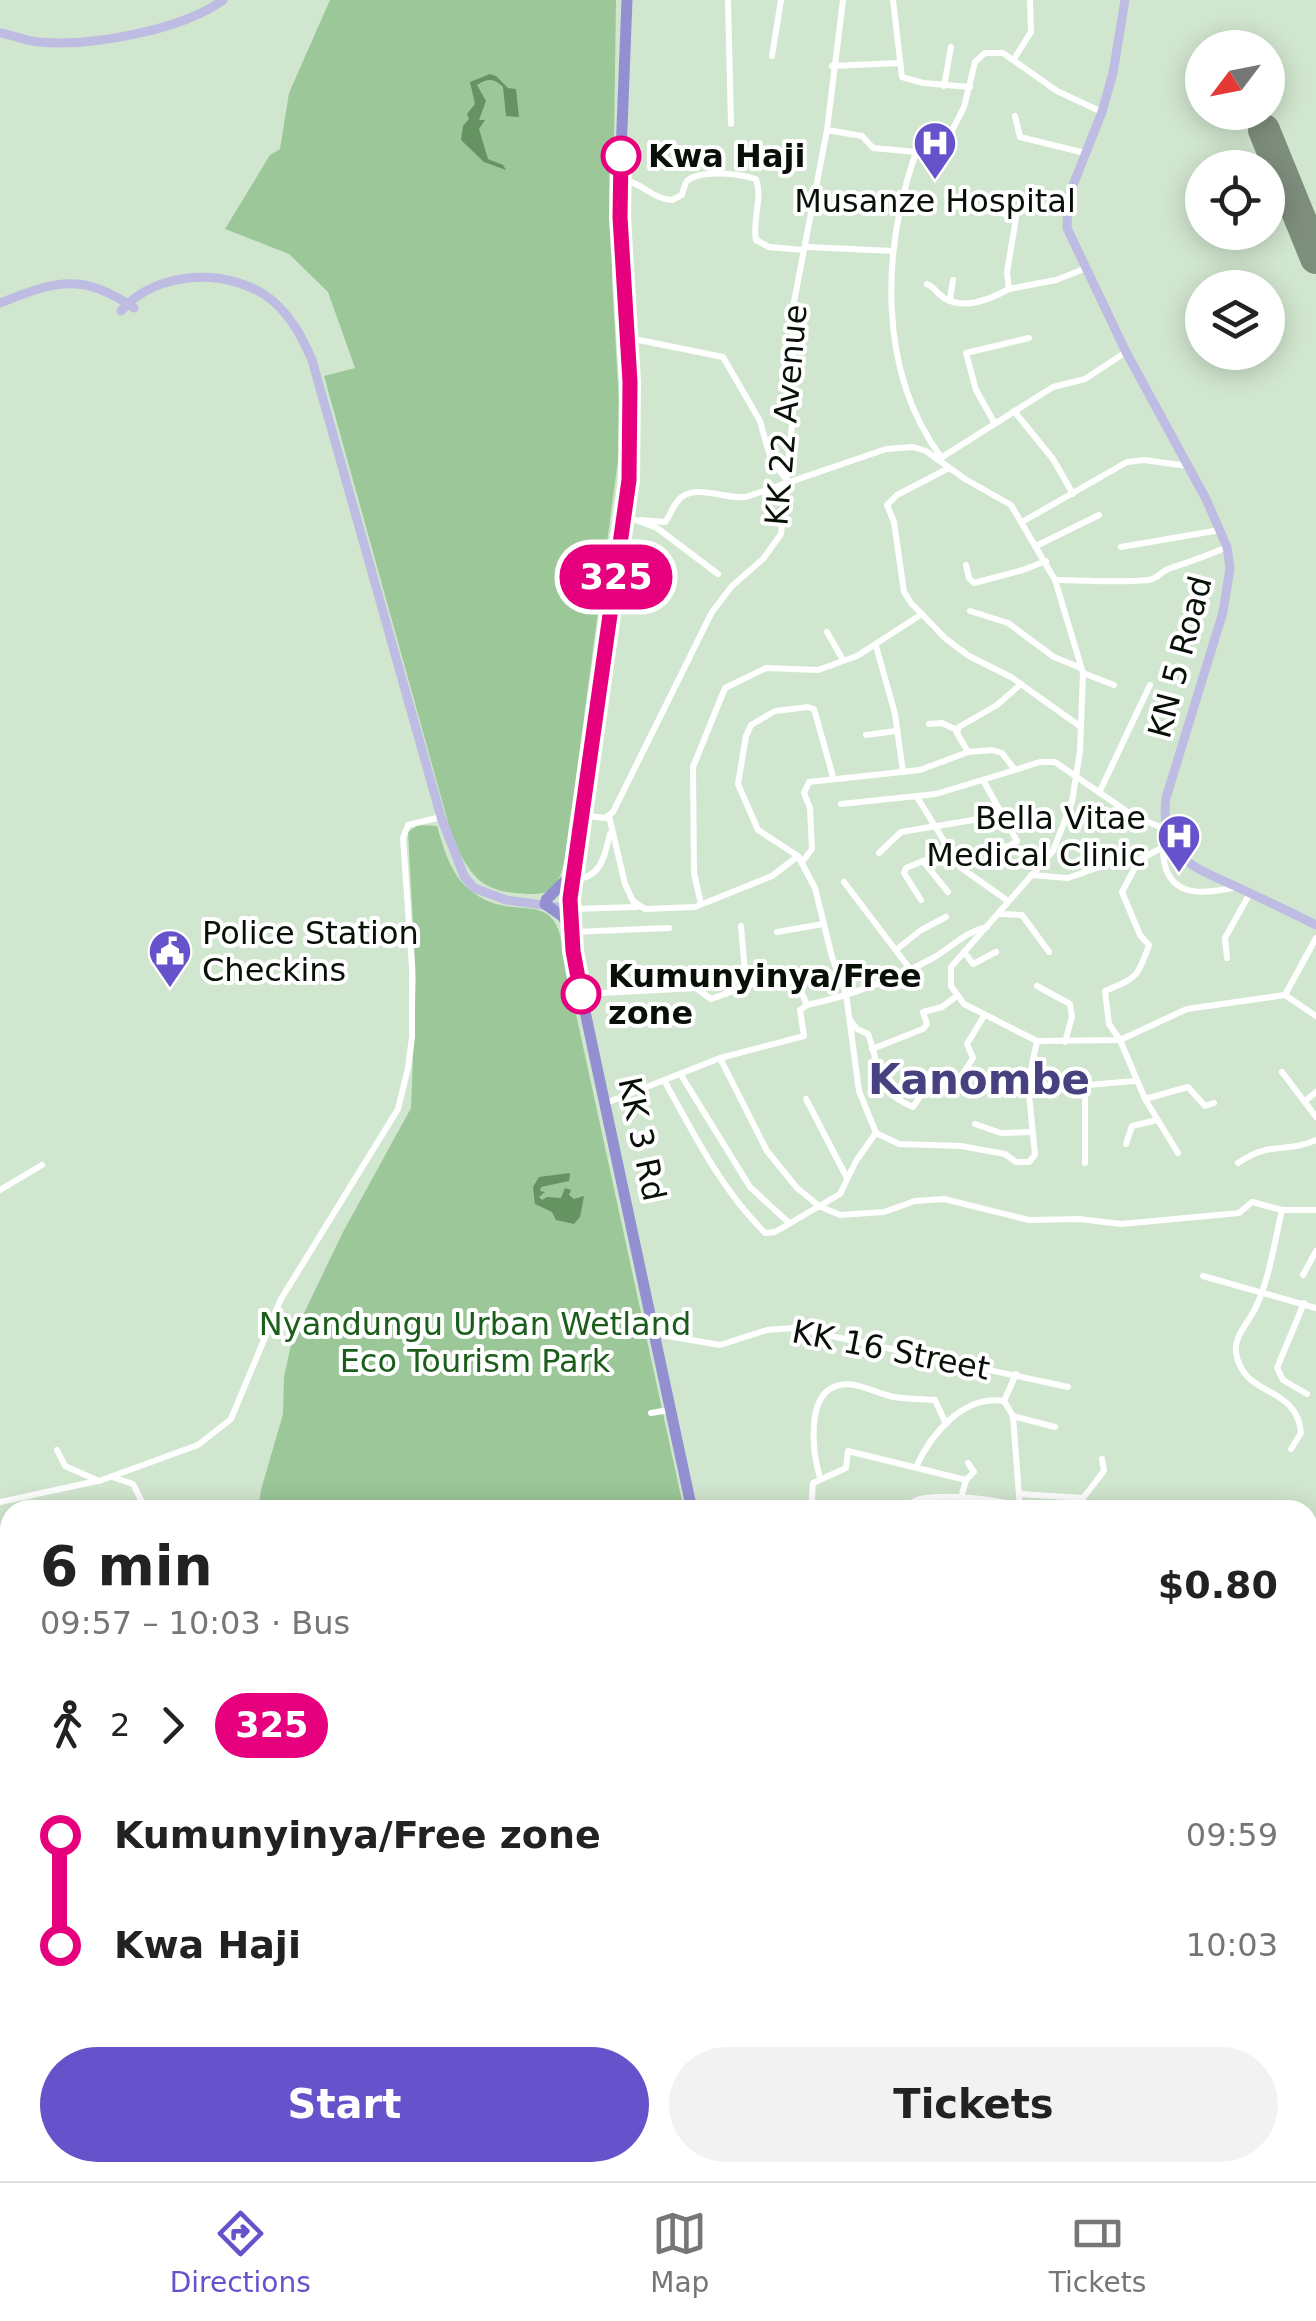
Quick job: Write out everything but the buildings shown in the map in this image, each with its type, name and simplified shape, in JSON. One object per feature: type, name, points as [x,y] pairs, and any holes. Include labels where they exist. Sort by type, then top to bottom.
[{"type":"highway","name":"KK 3 Rd","points":[[627,0],[620,179],[630,424],[625,516],[570,904],[581,994],[690,1500]]},
{"type":"highway","points":[[572,930],[562,916],[541,902],[573,877]]},
{"type":"main road","points":[[6,34],[47,42],[137,32],[189,20],[223,0]]},
{"type":"main road","name":"KN 5 Road","points":[[1126,0],[1102,112],[1065,211],[1066,228],[1227,547],[1228,588],[1166,798],[1167,845]]},
{"type":"main road","points":[[0,303],[69,282],[89,285],[128,308],[148,292],[186,278],[223,278],[270,299],[301,334],[312,360],[441,817],[464,876],[488,895],[570,904]]},
{"type":"main road","points":[[1167,845],[1186,863],[1316,926]]},
{"type":"street","points":[[728,0],[731,124]]},
{"type":"street","points":[[772,56],[781,0]]},
{"type":"street","name":"KK 22 Avenue","points":[[609,816],[712,612],[732,586],[763,559],[781,534],[793,414],[794,307],[826,130],[843,0]]},
{"type":"street","points":[[893,0],[904,80],[970,87]]},
{"type":"street","points":[[1014,59],[1031,32],[1030,0]]},
{"type":"street","points":[[0,41],[6,34]]},
{"type":"street","points":[[944,86],[950,47]]},
{"type":"street","points":[[826,130],[862,136],[878,149],[938,150],[951,133],[970,87],[972,68],[979,56],[993,52],[1014,59],[1057,92],[1102,112]]},
{"type":"street","points":[[832,66],[900,63]]},
{"type":"street","points":[[1014,116],[1016,134],[1020,137],[1086,154]]},
{"type":"street","points":[[916,152],[904,188],[893,251],[894,344],[918,418],[940,458],[949,468],[1005,499],[1046,560],[1082,671],[1077,780],[1059,838],[1053,851],[954,962],[950,976],[957,996],[984,1016],[1038,1042],[1120,1040],[1187,1010],[1285,996],[1316,1016]]},
{"type":"street","points":[[620,179],[672,200],[682,195],[685,184],[693,178],[724,172],[756,179],[756,240],[768,247],[893,251]]},
{"type":"street","points":[[950,206],[988,209],[1016,218],[1007,272],[1009,289]]},
{"type":"street","points":[[927,284],[950,299],[980,302],[1009,289],[1056,280],[1084,269]]},
{"type":"street","points":[[950,299],[953,280]]},
{"type":"street","points":[[628,338],[723,358],[760,421],[771,460],[786,481]]},
{"type":"street","points":[[994,422],[976,390],[966,353],[1029,338]]},
{"type":"street","points":[[940,458],[1053,387],[1085,379],[1126,352]]},
{"type":"street","points":[[1014,411],[1053,459],[1073,494]]},
{"type":"street","points":[[625,516],[665,522],[681,498],[697,491],[735,498],[886,448],[913,447],[940,458]]},
{"type":"street","points":[[1022,522],[1127,462],[1144,460],[1188,466]]},
{"type":"street","points":[[949,468],[886,506],[894,522],[904,592],[946,639],[968,656],[1021,684],[1082,728]]},
{"type":"street","points":[[1036,546],[1100,514]]},
{"type":"street","points":[[641,520],[718,574]]},
{"type":"street","points":[[1121,547],[1220,530]]},
{"type":"street","points":[[1055,580],[1152,580],[1162,571],[1190,564],[1227,547]]},
{"type":"street","points":[[966,565],[968,578],[974,583],[1046,560]]},
{"type":"street","points":[[970,611],[1008,623],[1054,657],[1114,685]]},
{"type":"street","points":[[701,904],[694,873],[693,767],[720,694],[736,680],[766,668],[818,670],[844,660],[876,646],[922,614]]},
{"type":"street","points":[[827,632],[844,660]]},
{"type":"street","points":[[876,646],[889,688],[903,772]]},
{"type":"street","points":[[957,730],[996,706],[1021,684]]},
{"type":"street","points":[[1099,793],[1150,685]]},
{"type":"street","points":[[833,778],[814,709],[775,711],[751,725],[738,784],[753,823],[800,859],[818,898],[846,994],[859,1091],[876,1133],[899,1144],[961,1146],[1029,1162],[1035,1155],[1028,1084],[1038,1042]]},
{"type":"street","points":[[929,724],[942,723],[957,730],[968,752]]},
{"type":"street","points":[[866,735],[896,730]]},
{"type":"street","points":[[570,904],[688,909],[772,876],[812,849],[810,808],[804,786],[809,782],[903,772],[968,752],[992,750],[1002,753],[1015,770]]},
{"type":"street","points":[[842,804],[917,796],[1040,762],[1054,762],[1135,817],[1166,829]]},
{"type":"street","points":[[922,900],[904,870],[922,861],[1015,844],[1016,836],[983,780]]},
{"type":"street","points":[[917,796],[960,867],[1008,901]]},
{"type":"street","points":[[879,853],[900,832],[1003,814]]},
{"type":"street","points":[[580,815],[609,816],[625,884],[638,907]]},
{"type":"street","points":[[57,1450],[65,1466],[98,1481],[198,1445],[230,1420],[281,1299],[398,1108],[412,1038],[412,967],[403,838],[408,825],[441,817]]},
{"type":"street","points":[[573,877],[590,878],[603,864],[611,828]]},
{"type":"street","points":[[1031,875],[1068,878],[1108,864],[1139,860],[1167,845]]},
{"type":"street","points":[[1167,845],[1164,866],[1182,887],[1201,894],[1237,887]]},
{"type":"street","points":[[1139,860],[1122,892],[1140,935],[1149,945],[1135,976],[1122,986],[1109,988],[1104,997],[1106,1016],[1120,1040],[1135,1081],[1178,1153]]},
{"type":"street","points":[[603,864],[619,861]]},
{"type":"street","points":[[922,861],[948,892]]},
{"type":"street","points":[[844,882],[910,969]]},
{"type":"street","points":[[1228,958],[1224,938],[1250,893]]},
{"type":"street","points":[[998,914],[1022,914],[1048,952]]},
{"type":"street","points":[[896,950],[946,917]]},
{"type":"street","points":[[777,932],[823,924]]},
{"type":"street","points":[[741,926],[746,985]]},
{"type":"street","points":[[572,930],[669,928]]},
{"type":"street","points":[[606,1103],[720,1058],[804,1036],[800,1010],[807,1005],[910,969],[966,934],[987,928]]},
{"type":"street","points":[[1285,996],[1316,938]]},
{"type":"street","points":[[964,952],[973,964],[996,952]]},
{"type":"street","points":[[581,994],[696,988],[710,999],[792,970],[807,1005]]},
{"type":"street","points":[[1038,986],[1070,1004],[1072,1017],[1066,1042]]},
{"type":"street","points":[[872,1049],[924,1030],[927,1024],[923,1012],[942,1007],[957,996]]},
{"type":"street","points":[[848,1014],[857,1029],[868,1034],[878,1074],[889,1092],[913,1108],[923,1092],[918,1081],[928,1074],[950,1087],[957,1084],[973,1058],[968,1040],[984,1016]]},
{"type":"street","points":[[720,1058],[767,1150],[798,1188],[819,1206],[840,1216],[944,1199],[1030,1220],[1112,1224],[1239,1213],[1252,1202],[1282,1210],[1316,1210]]},
{"type":"street","points":[[1282,1072],[1316,1117]]},
{"type":"street","points":[[681,1075],[750,1188],[788,1222]]},
{"type":"street","points":[[1028,1084],[1084,1086],[1135,1081]]},
{"type":"street","points":[[665,1082],[712,1169],[736,1204],[765,1233],[775,1232],[840,1194],[876,1133]]},
{"type":"street","points":[[1084,1086],[1085,1163]]},
{"type":"street","points":[[1145,1100],[1188,1087],[1204,1106],[1214,1103]]},
{"type":"street","points":[[1305,1101],[1316,1092]]},
{"type":"street","points":[[806,1099],[848,1178]]},
{"type":"street","points":[[1126,1144],[1129,1128],[1156,1120]]},
{"type":"street","points":[[975,1124],[1001,1133],[1032,1132]]},
{"type":"street","points":[[1238,1162],[1260,1149],[1296,1147],[1316,1140]]},
{"type":"street","points":[[0,1190],[42,1165]]},
{"type":"street","points":[[1282,1210],[1275,1250],[1236,1343],[1236,1355],[1250,1379],[1289,1402],[1296,1411],[1301,1433],[1290,1449]]},
{"type":"street","points":[[1303,1275],[1316,1252]]},
{"type":"street","points":[[1203,1276],[1316,1308]]},
{"type":"street","points":[[1304,1302],[1278,1372],[1283,1380],[1307,1394]]},
{"type":"street","name":"KK 16 Street","points":[[654,1334],[720,1345],[766,1330],[794,1328],[1068,1387]]},
{"type":"street","points":[[1004,1401],[1016,1374]]},
{"type":"street","points":[[820,1478],[813,1425],[825,1394],[836,1386],[844,1384],[892,1397],[934,1400],[946,1424]]},
{"type":"street","points":[[1004,1401],[1014,1416],[1020,1500]]},
{"type":"street","points":[[916,1467],[928,1441],[946,1424],[978,1403],[1004,1401]]},
{"type":"street","points":[[651,1413],[671,1410]]},
{"type":"street","points":[[1014,1416],[1056,1428]]},
{"type":"street","points":[[812,1500],[811,1487],[820,1478],[846,1468],[849,1451],[966,1480]]},
{"type":"street","points":[[1020,1494],[1083,1498],[1104,1471],[1102,1459]]},
{"type":"street","points":[[964,1499],[966,1480],[974,1471],[968,1463]]},
{"type":"street","points":[[9,1500],[110,1478],[127,1481],[142,1500]]},
{"type":"street","points":[[920,1500],[978,1500]]},
{"type":"green space","points":[[330,0],[616,0],[612,280],[621,437],[566,851],[556,884],[544,893],[512,893],[489,887],[473,874],[453,840],[324,376],[355,368],[328,292],[289,254],[225,229],[270,155],[280,149],[289,93]]},
{"type":"green space","name":"Nyandungu Urban Wetland Eco Tourism Park","points":[[418,825],[437,826],[452,868],[462,883],[486,900],[543,912],[553,920],[560,934],[682,1500],[260,1500],[283,1414],[284,1377],[293,1336],[343,1232],[411,1108],[416,980],[408,832]]},
{"type":"shaded area","points":[[490,74],[508,88],[516,89],[519,117],[506,116],[500,84],[491,80],[477,85],[486,101],[479,120],[485,120],[479,129],[488,159],[506,170],[484,162],[461,140],[463,126],[469,119],[467,114],[475,104],[470,82]]},
{"type":"shaded area","points":[[570,1173],[569,1181],[541,1187],[540,1191],[545,1192],[539,1197],[561,1198],[565,1188],[571,1190],[569,1195],[574,1199],[584,1196],[580,1217],[574,1224],[556,1220],[552,1212],[535,1204],[533,1187],[539,1177]]},
{"type":"runway","points":[[1264,130],[1316,258]]},
{"type":"bus line","name":"325","points":[[581,994],[573,951],[570,899],[629,480],[630,382],[620,217],[621,156]]},
{"type":"place","name":"Kwa Haji","points":[[621,156]]},
{"type":"place","name":"Musanze Hospital","points":[[935,181]]},
{"type":"place","name":"Bella Vitae Medical Clinic","points":[[1179,874]]},
{"type":"place","name":"Police Station Checkins","points":[[170,989]]},
{"type":"place","name":"Kumunyinya/Free zone","points":[[581,994]]},
{"type":"district","name":"Kanombe","points":[[979,1079]]}]
